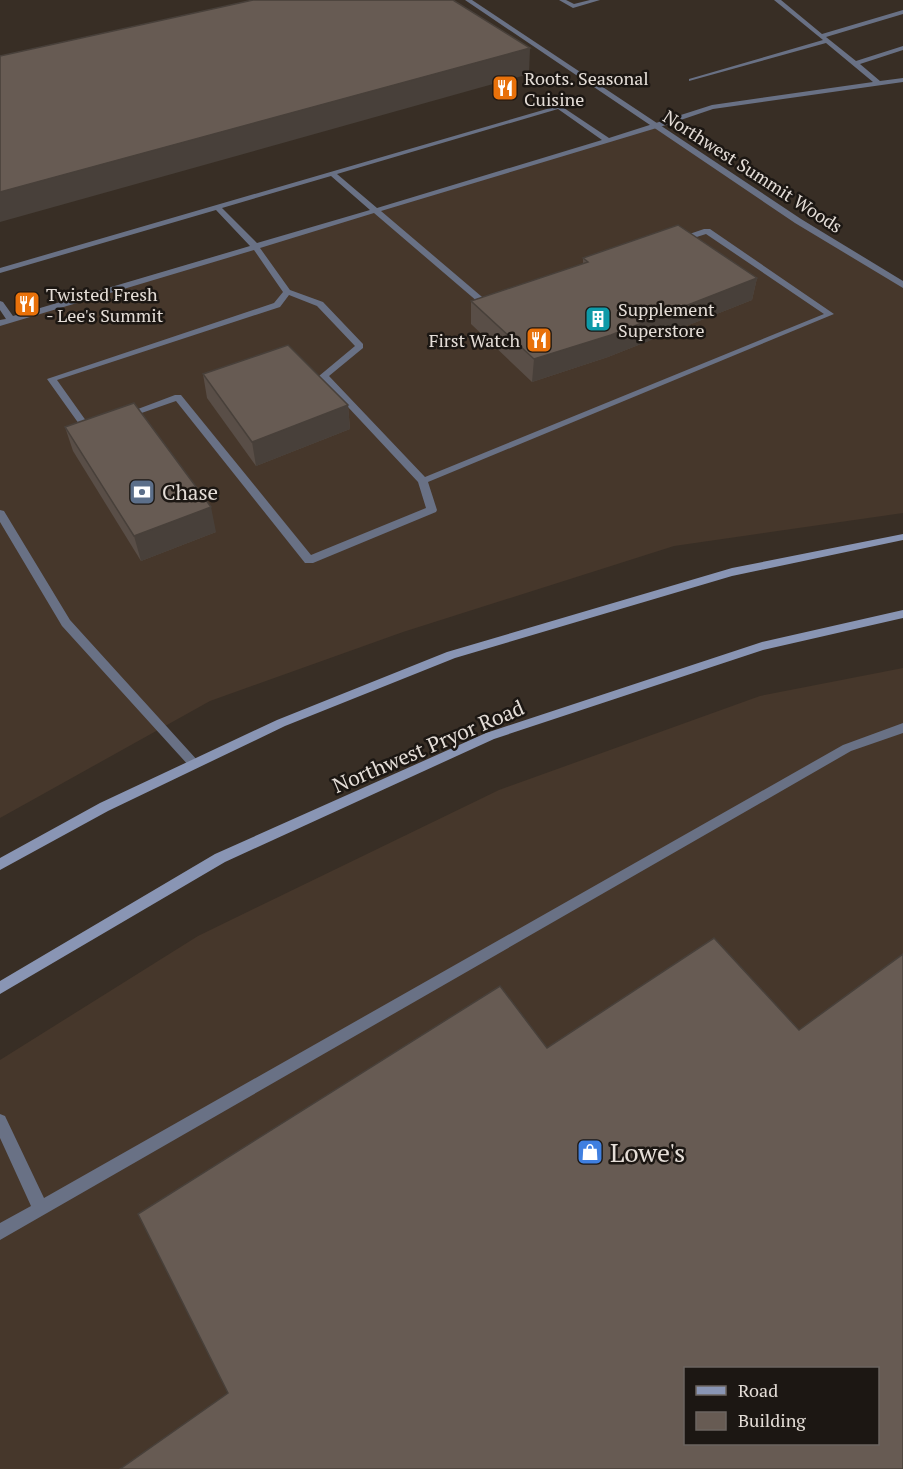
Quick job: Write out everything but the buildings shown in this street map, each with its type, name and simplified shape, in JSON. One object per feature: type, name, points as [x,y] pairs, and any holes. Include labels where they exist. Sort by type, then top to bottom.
[{"type":"main road","points":[[0,864],[104,807],[281,723],[451,655],[732,572],[903,537]]},
{"type":"main road","name":"Northwest Pryor Road","points":[[0,988],[220,858],[490,736],[762,646],[903,614]]},
{"type":"street","name":"Northwest Summit Woods","points":[[468,0],[798,220],[903,285]]},
{"type":"street","points":[[561,0],[573,6],[597,0]]},
{"type":"street","points":[[777,0],[879,84]]},
{"type":"street","points":[[691,80],[903,12]]},
{"type":"street","points":[[855,64],[903,48]]},
{"type":"street","points":[[0,323],[658,126],[712,107],[903,80]]},
{"type":"street","points":[[0,271],[559,107],[608,141]]},
{"type":"street","points":[[331,173],[488,306],[499,302]]},
{"type":"street","points":[[218,207],[256,247],[287,292],[320,304],[360,346],[324,376],[423,481],[432,510],[309,560],[178,397],[87,429],[52,379],[277,305],[287,292]]},
{"type":"street","points":[[423,481],[830,314],[706,231],[674,242]]},
{"type":"street","points":[[0,304],[11,320]]},
{"type":"street","points":[[0,513],[66,624],[194,764]]},
{"type":"street","points":[[0,1233],[847,748],[903,728]]},
{"type":"street","points":[[0,1121],[40,1209]]},
{"type":"shaded area","points":[[658,126],[903,285],[903,513],[674,546],[403,632],[210,701],[0,818],[0,320]]},
{"type":"shaded area","points":[[903,668],[903,1469],[0,1469],[0,1060],[198,936],[499,790],[760,696]]},
{"type":"place","name":"Roots. Seasonal Cuisine","points":[[505,88]]},
{"type":"place","name":"Twisted Fresh - Lee's Summit","points":[[27,304]]},
{"type":"place","name":"Supplement Superstore","points":[[598,319]]},
{"type":"place","name":"First Watch","points":[[539,340]]},
{"type":"place","name":"Chase","points":[[142,492]]},
{"type":"place","name":"Lowe's","points":[[590,1152]]}]
